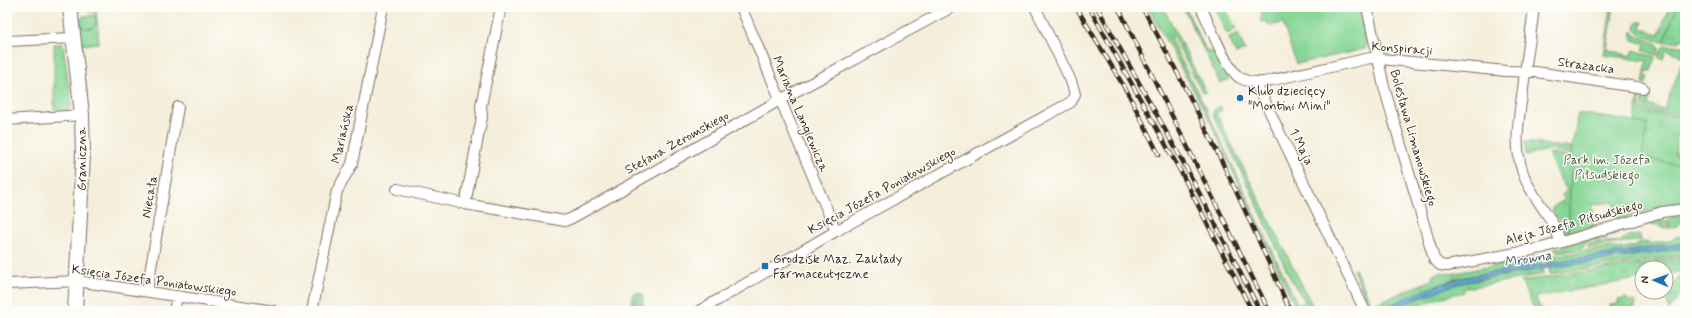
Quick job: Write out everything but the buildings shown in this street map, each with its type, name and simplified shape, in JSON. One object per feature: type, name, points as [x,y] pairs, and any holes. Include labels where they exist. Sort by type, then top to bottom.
[{"type":"street","name":"Graniczna","points":[[70,7],[82,115],[83,155],[75,311]]},
{"type":"street","name":"Mariańska","points":[[312,311],[338,191],[352,164],[383,7]]},
{"type":"street","points":[[465,204],[482,116],[481,106],[501,7]]},
{"type":"street","name":"Mariana Langiewicza","points":[[741,7],[836,231]]},
{"type":"street","name":"Stefana Żeromskiego","points":[[397,189],[465,204],[564,221],[572,218],[780,100],[952,7]]},
{"type":"street","name":"Księcia Józefa Poniatowskiego","points":[[699,311],[836,231],[1070,102],[1075,94],[1071,81],[1035,7]]},
{"type":"street","points":[[1201,7],[1234,72],[1243,79],[1256,83]]},
{"type":"street","name":"Bolesława Limanowskiego","points":[[1368,7],[1377,59],[1384,87],[1434,259],[1440,265],[1447,266]]},
{"type":"street","points":[[1534,7],[1517,130],[1518,157],[1525,180],[1545,211],[1560,242]]},
{"type":"street","points":[[7,41],[73,38]]},
{"type":"street","name":"Konspiracji","points":[[1256,83],[1271,81],[1370,58],[1525,72]]},
{"type":"street","name":"Strażacka","points":[[1525,72],[1643,88]]},
{"type":"street","name":"1 Maja","points":[[1256,83],[1365,310]]},
{"type":"street","name":"Niecała","points":[[147,291],[178,107]]},
{"type":"street","points":[[7,120],[82,115]]},
{"type":"street","name":"Aleja Józefa Piłsudskiego","points":[[1447,266],[1525,253],[1662,212],[1685,209]]},
{"type":"street","name":"Księcia Józefa Poniatowskiego","points":[[7,284],[77,281],[177,296],[237,308],[274,311]]},
{"type":"street","points":[[174,311],[177,296]]},
{"type":"green space","points":[[88,7],[96,7],[99,43],[80,45],[77,19],[79,19],[80,25],[86,29],[92,28],[96,23],[95,12],[89,12]]},
{"type":"green space","points":[[1148,7],[1163,7],[1206,92],[1204,93],[1201,90],[1173,36],[1170,38],[1207,111],[1297,303],[1301,304],[1305,301],[1291,280],[1252,193],[1213,115],[1213,111],[1220,106],[1222,110],[1216,113],[1315,311],[1297,311],[1211,123]]},
{"type":"green space","points":[[1183,7],[1185,7],[1206,50],[1215,53],[1229,79],[1220,83]]},
{"type":"green space","points":[[1214,7],[1225,7],[1236,29],[1227,34]]},
{"type":"green space","points":[[1262,7],[1359,7],[1366,44],[1365,49],[1296,64],[1283,23],[1269,26],[1267,21],[1261,22]]},
{"type":"green space","points":[[1611,7],[1614,7],[1607,49],[1631,56],[1634,50],[1655,57],[1651,71],[1647,71],[1645,76],[1648,77],[1646,84],[1643,83],[1647,61],[1604,55]]},
{"type":"green space","points":[[1669,7],[1677,7],[1664,42],[1653,40],[1644,36],[1635,29],[1638,21],[1643,22],[1641,28],[1659,35]]},
{"type":"green space","points":[[1677,7],[1685,7],[1685,38],[1677,42],[1664,42]]},
{"type":"green space","points":[[94,15],[97,20],[94,27],[86,29],[80,25],[79,19],[83,19],[83,16]]},
{"type":"green space","points":[[1632,30],[1635,35],[1657,44],[1659,48],[1657,55],[1643,50],[1645,44],[1633,40]]},
{"type":"green space","points":[[1238,34],[1245,50],[1236,54],[1229,38]]},
{"type":"green space","points":[[54,44],[63,44],[72,106],[68,110],[54,111]]},
{"type":"green space","points":[[1665,46],[1684,47],[1685,105],[1682,112],[1655,112],[1650,111],[1642,105],[1645,94],[1651,95],[1648,105],[1664,110],[1684,58],[1679,56],[1679,54],[1666,50],[1663,59],[1658,57],[1662,48]]},
{"type":"green space","points":[[1640,91],[1643,91],[1639,104],[1646,111],[1667,115],[1685,114],[1685,136],[1677,135],[1675,154],[1685,155],[1685,166],[1642,158],[1647,124],[1635,122]]},
{"type":"green space","name":"Park im. Józefa Piłsudskiego","points":[[1578,113],[1647,124],[1642,158],[1685,166],[1685,203],[1663,207],[1616,220],[1614,202],[1592,205],[1594,227],[1568,233],[1572,148]]},
{"type":"green space","points":[[1525,142],[1572,148],[1572,156],[1552,149],[1526,155]]},
{"type":"green space","points":[[1548,153],[1554,153],[1572,159],[1568,233],[1560,228],[1562,226],[1552,208],[1565,199],[1562,195],[1567,190],[1556,172]]},
{"type":"green space","points":[[1685,215],[1683,222],[1673,228],[1666,228],[1670,225],[1669,223],[1664,228],[1658,226],[1661,223],[1660,222],[1656,225],[1650,224],[1657,220],[1666,222],[1672,217]]},
{"type":"green space","points":[[1634,225],[1633,229],[1629,229],[1629,231],[1621,230],[1614,235],[1606,235],[1606,238],[1589,241],[1582,249],[1558,252],[1554,249]]},
{"type":"green space","points":[[1640,235],[1641,240],[1587,248],[1590,244],[1597,241],[1620,242],[1629,236]]},
{"type":"green space","points":[[1685,236],[1685,243],[1547,263],[1546,257],[1613,247],[1615,249],[1637,246],[1637,243],[1647,242],[1649,244],[1674,240],[1675,237]]},
{"type":"green space","points":[[1685,248],[1685,255],[1649,260],[1634,260],[1634,262],[1550,274],[1549,268]]},
{"type":"green space","points":[[1540,257],[1542,264],[1454,279],[1375,311],[1372,311],[1353,270],[1355,269],[1372,305],[1432,280],[1432,276],[1439,272],[1450,274]]},
{"type":"green space","points":[[1685,257],[1685,272],[1681,292],[1669,310],[1667,301],[1656,302],[1657,300],[1674,300],[1674,284],[1682,271],[1674,272],[1674,260],[1664,260]]},
{"type":"green space","points":[[1634,264],[1634,279],[1535,297],[1542,311],[1535,311],[1521,281]]},
{"type":"green space","points":[[1543,269],[1544,274],[1463,289],[1464,292],[1439,298],[1402,311],[1386,311],[1456,284]]},
{"type":"green space","points":[[637,292],[643,294],[644,311],[629,311],[633,293]]},
{"type":"green space","points":[[1627,298],[1628,302],[1636,301],[1635,308],[1611,311],[1610,305],[1618,304],[1618,300]]},
{"type":"water","points":[[1685,243],[1685,248],[1508,274],[1456,284],[1386,311],[1375,311],[1427,289],[1460,278],[1547,263]]},
{"type":"railway","points":[[1076,7],[1129,95],[1159,155]]},
{"type":"railway","points":[[1089,7],[1182,174],[1252,311]]},
{"type":"railway","points":[[1097,7],[1188,171],[1260,311]]},
{"type":"railway","points":[[1118,7],[1269,311]]},
{"type":"railway","points":[[1142,7],[1220,157],[1290,311]]},
{"type":"place","name":"Klub dziecięcy \"Montini Mini\"","points":[[1240,98]]},
{"type":"place","name":"Grodzisk Maz. Zakłady Farmaceutyczne","points":[[765,266]]},
{"type":"water label","name":"Mrowna","points":[[1528,259]]}]
